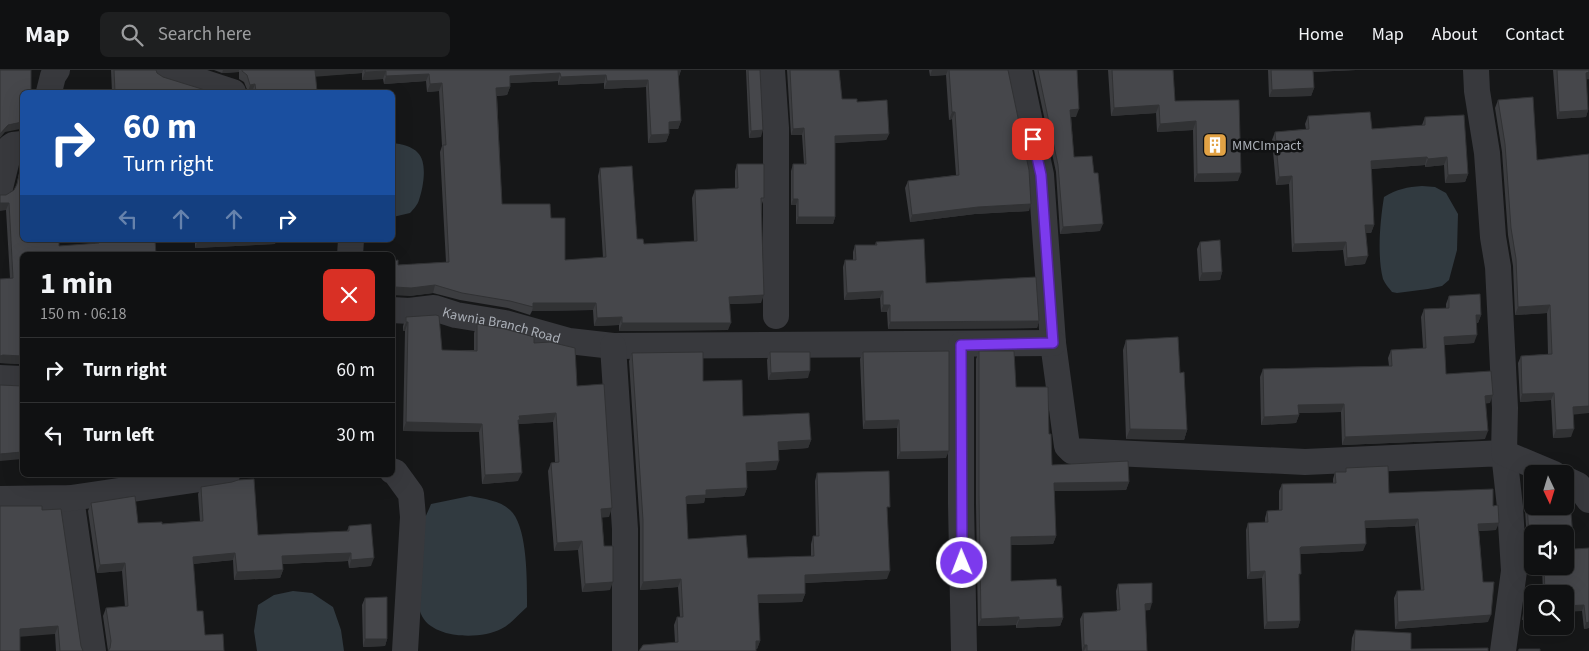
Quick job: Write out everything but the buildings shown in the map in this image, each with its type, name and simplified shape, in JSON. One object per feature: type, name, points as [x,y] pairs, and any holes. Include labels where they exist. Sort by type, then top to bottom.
[{"type":"street","points":[[50,90],[53,76],[57,70]]},
{"type":"street","points":[[165,70],[227,90]]},
{"type":"street","points":[[772,70],[776,128],[776,316]]},
{"type":"street","points":[[1019,70],[1041,175],[1053,343],[1065,440],[1067,446],[1072,451],[1305,462],[1504,453],[1533,465]]},
{"type":"street","points":[[1476,70],[1477,91],[1487,153],[1491,211],[1498,267],[1505,399],[1504,453],[1514,571],[1503,651]]},
{"type":"street","points":[[0,188],[10,148],[13,145],[20,144]]},
{"type":"street","name":"Kawnia Branch Road","points":[[395,310],[409,311],[434,308],[456,315],[505,323],[570,341],[613,346],[1053,343]]},
{"type":"street","points":[[961,345],[961,504],[964,651]]},
{"type":"street","points":[[613,346],[625,529],[625,651]]},
{"type":"street","points":[[0,378],[20,378]]},
{"type":"street","points":[[395,472],[411,494],[413,516],[405,651]]},
{"type":"street","points":[[0,499],[71,498],[213,477]]},
{"type":"street","points":[[1574,483],[1578,485],[1589,500]]},
{"type":"street","points":[[71,498],[93,651]]},
{"type":"shaded area","points":[[395,143],[416,151],[423,163],[422,189],[417,205],[410,213],[395,217]]},
{"type":"shaded area","points":[[1422,186],[1435,187],[1446,193],[1458,214],[1457,250],[1449,280],[1442,286],[1428,289],[1392,292],[1383,279],[1380,260],[1380,227],[1384,197],[1402,189]]},
{"type":"shaded area","points":[[470,496],[501,504],[510,510],[516,518],[523,541],[525,556],[527,607],[501,629],[492,633],[469,636],[445,633],[426,622],[419,606],[417,585],[421,529],[431,504]]},
{"type":"shaded area","points":[[293,591],[312,593],[333,607],[341,630],[344,651],[257,651],[254,631],[258,605],[274,595]]},
{"type":"place","name":"MMCImpact","points":[[1215,145]]},
{"type":"route","points":[[962,563],[961,345],[1053,343],[1041,175],[1033,139]]}]
